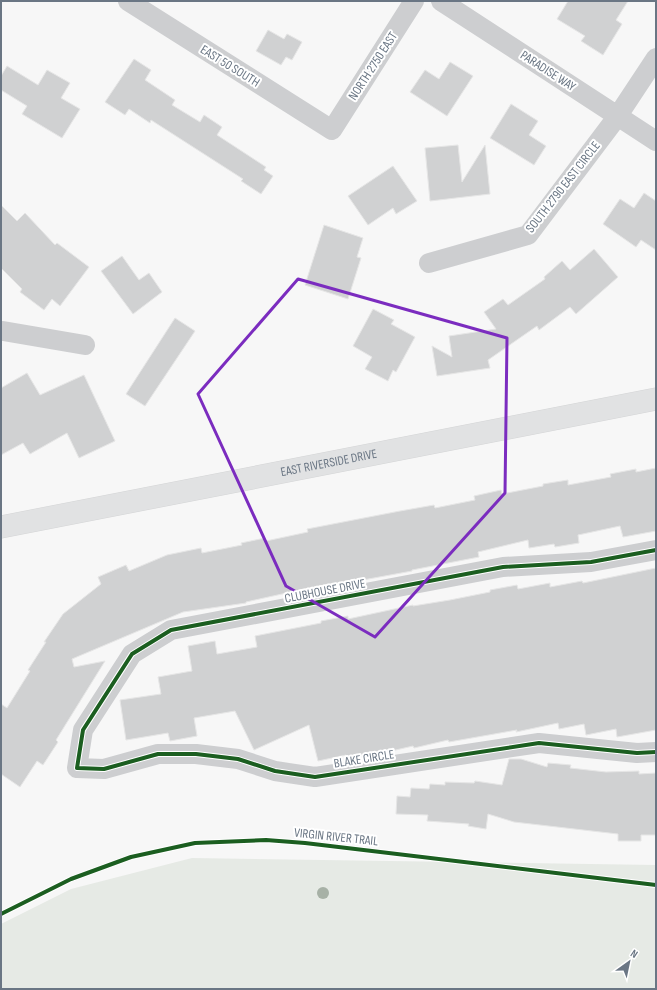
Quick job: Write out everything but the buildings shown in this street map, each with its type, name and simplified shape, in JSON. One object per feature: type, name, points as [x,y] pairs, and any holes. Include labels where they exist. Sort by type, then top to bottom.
[{"type":"main road","name":"EAST RIVERSIDE DRIVE","points":[[1,527],[656,399]]},
{"type":"street","name":"EAST 50 SOUTH","points":[[128,1],[332,130]]},
{"type":"street","name":"NORTH 2750 EAST","points":[[332,130],[414,1]]},
{"type":"street","name":"PARADISE WAY","points":[[441,1],[656,141]]},
{"type":"street","name":"SOUTH 2790 EAST CIRCLE","points":[[429,263],[528,235],[617,117],[656,58]]},
{"type":"street","points":[[2,329],[85,345]]},
{"type":"street","name":"CLUBHOUSE DRIVE","points":[[77,768],[83,730],[132,654],[171,630],[503,567],[591,562],[656,550]]},
{"type":"street","name":"BLAKE CIRCLE","points":[[77,768],[104,769],[158,754],[196,754],[238,759],[276,771],[315,777],[539,743],[637,752],[656,752]]},
{"type":"highlighted area","points":[[298,279],[507,338],[505,493],[375,637],[286,586],[198,394]]},
{"type":"shaded area","points":[[192,858],[656,865],[656,989],[1,989],[1,924],[71,889]]},
{"type":"cycle path","points":[[656,550],[591,562],[503,567],[171,630],[132,654],[83,730],[77,768],[104,769],[158,754],[196,754],[238,759],[275,771],[315,777],[539,743],[637,753],[656,752]]},
{"type":"cycle path","name":"VIRGIN RIVER TRAIL","points":[[1,914],[71,879],[131,857],[195,843],[266,840],[305,843],[656,885]]}]
